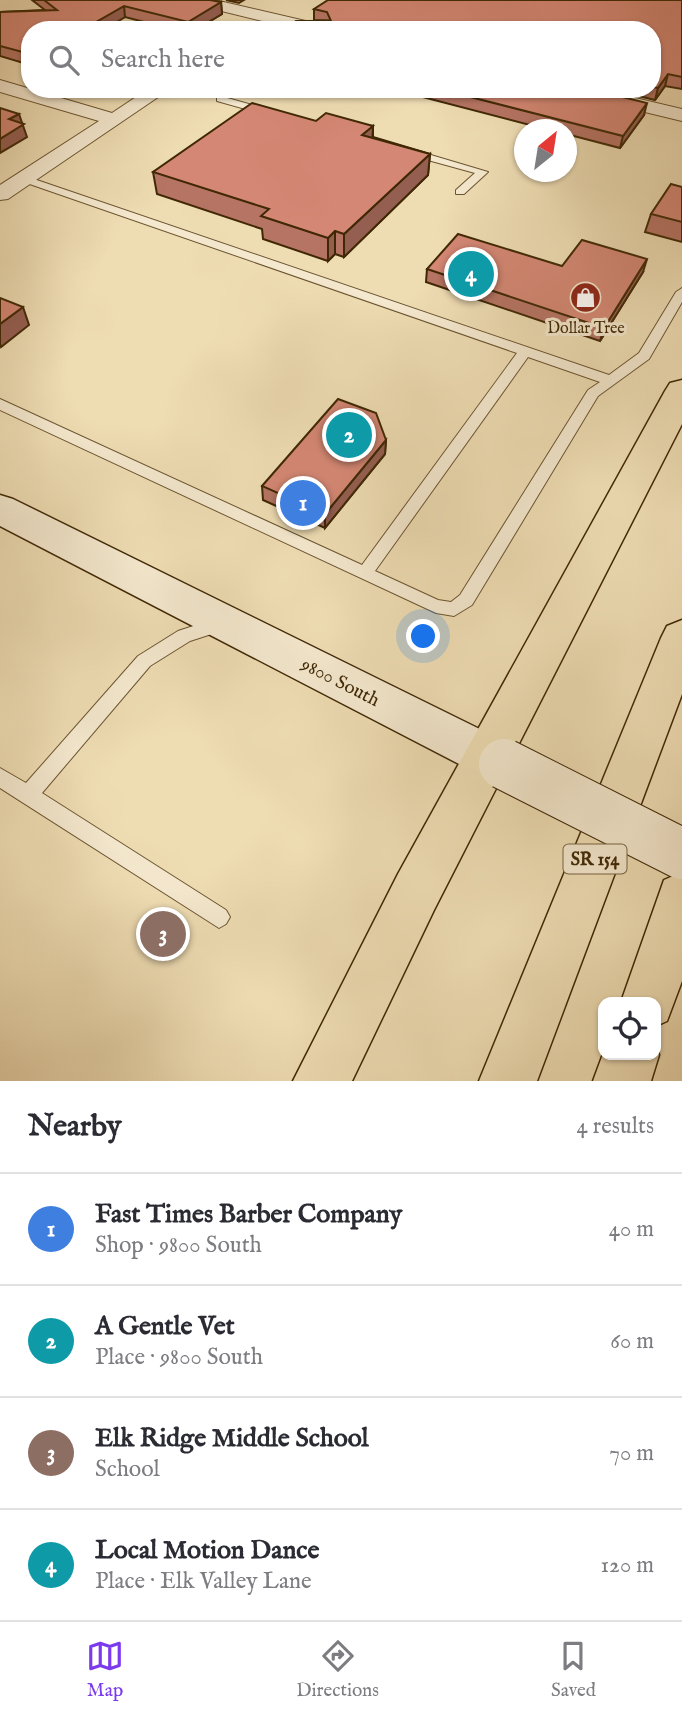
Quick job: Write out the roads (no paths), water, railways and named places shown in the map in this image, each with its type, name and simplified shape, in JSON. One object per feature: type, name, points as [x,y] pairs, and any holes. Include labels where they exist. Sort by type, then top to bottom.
[{"type":"highway","points":[[322,1081],[416,892],[497,760],[682,391]]},
{"type":"highway","name":"SR 154","points":[[508,1081],[682,638]]},
{"type":"highway","points":[[650,997],[682,898]]},
{"type":"highway","points":[[622,1081],[629,1060]]},
{"type":"main road","name":"9800 South","points":[[0,509],[682,855]]},
{"type":"street","points":[[195,0],[285,21]]},
{"type":"street","points":[[268,21],[273,18]]},
{"type":"street","points":[[0,86],[21,92]]},
{"type":"street","points":[[40,98],[113,120]]},
{"type":"street","points":[[0,194],[147,98]]},
{"type":"street","points":[[611,98],[682,115]]},
{"type":"lane","points":[[220,99],[273,114]]},
{"type":"lane","points":[[404,150],[483,172],[460,192]]},
{"type":"lane","points":[[22,178],[609,380]]},
{"type":"lane","points":[[0,404],[436,606],[454,609],[461,605],[593,393],[644,356],[682,292]]},
{"type":"lane","points":[[364,573],[525,351]]},
{"type":"lane","points":[[28,795],[144,661],[184,635],[226,623]]},
{"type":"lane","points":[[0,777],[219,917]]},
{"type":"place","name":"Local Motion Dance","points":[[471,274]]},
{"type":"place","name":"Dollar Tree","points":[[586,298]]},
{"type":"place","name":"A Gentle Vet","points":[[349,435]]},
{"type":"place","name":"Fast Times Barber Company","points":[[303,503]]},
{"type":"place","name":"Elk Ridge Middle School","points":[[163,934]]}]
